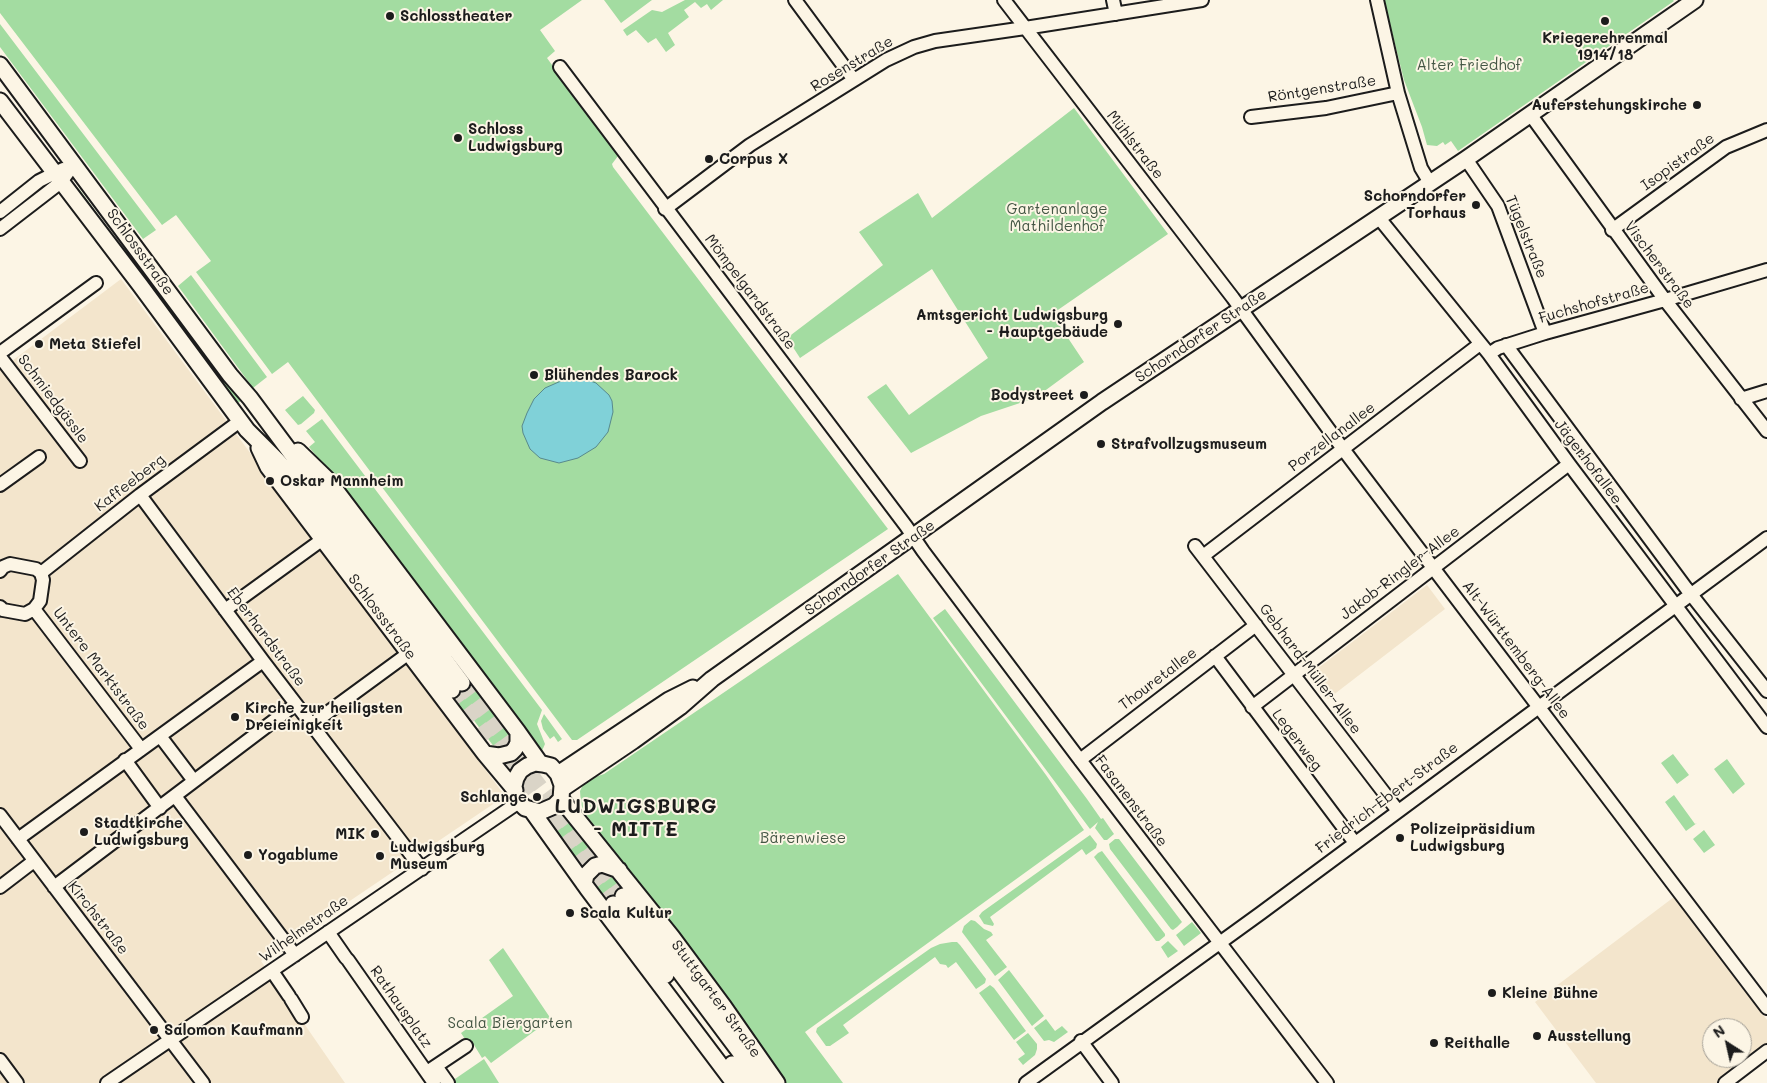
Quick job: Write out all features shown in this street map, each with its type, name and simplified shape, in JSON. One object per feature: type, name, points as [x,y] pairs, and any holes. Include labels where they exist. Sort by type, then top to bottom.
[{"type":"main road","name":"Schorndorfer Straße","points":[[562,794],[680,707],[712,679],[1102,402],[1379,218],[1695,0]]},
{"type":"main road","name":"Schlossstraße","points":[[0,65],[224,367],[280,438],[457,686],[296,483],[240,421],[134,277],[0,101]]},
{"type":"main road","name":"Schlossstraße","points":[[280,438],[303,454],[328,480],[518,732],[540,764]]},
{"type":"main road","name":"Schlossstraße","points":[[256,439],[268,467],[517,796]]},
{"type":"main road","name":"Schorndorfer Straße","points":[[558,774],[669,700],[712,679]]},
{"type":"main road","points":[[485,754],[499,756],[515,750],[518,743],[518,732]]},
{"type":"main road","points":[[540,764],[551,766],[558,774],[561,778],[562,794],[547,810],[532,811],[525,808],[517,796],[516,778],[520,771],[527,766],[540,764]]},
{"type":"main road","name":"Stuttgarter Straße","points":[[562,794],[706,984],[777,1083]]},
{"type":"main road","name":"Stuttgarter Straße","points":[[532,811],[584,884],[736,1083]]},
{"type":"main road","points":[[584,884],[586,875],[595,866],[602,864],[619,870]]},
{"type":"main road","name":"Stuttgarter Straße","points":[[736,1083],[618,900],[764,1083]]},
{"type":"street","points":[[795,0],[854,80]]},
{"type":"street","name":"Mühlstraße","points":[[1004,0],[1241,309]]},
{"type":"street","points":[[1113,0],[1116,14]]},
{"type":"street","name":"Rosenstraße","points":[[665,209],[750,146],[886,60],[914,47],[935,41],[1202,0]]},
{"type":"street","points":[[1377,0],[1398,92],[1421,168],[1430,183]]},
{"type":"street","name":"Mömpelgardstraße","points":[[560,67],[665,209],[914,536]]},
{"type":"street","name":"Röntgenstraße","points":[[1251,117],[1326,108],[1398,92]]},
{"type":"street","name":"Vischerstraße","points":[[1530,114],[1612,230],[1767,431]]},
{"type":"street","name":"Isopistraße","points":[[1612,230],[1726,147],[1767,130]]},
{"type":"street","name":"Tügelstraße","points":[[1466,159],[1498,206],[1546,333]]},
{"type":"street","points":[[0,228],[74,164]]},
{"type":"street","points":[[0,212],[39,181],[57,177]]},
{"type":"street","name":"Jägerhofallee","points":[[1379,218],[1489,354],[1767,728]]},
{"type":"street","name":"Fuchshofstraße","points":[[1489,354],[1506,345],[1767,270]]},
{"type":"street","points":[[0,355],[96,283]]},
{"type":"street","name":"Alt-Württemberg-Allee","points":[[1241,309],[1343,449],[1767,1008]]},
{"type":"street","name":"Porzellanallee","points":[[1199,551],[1343,449],[1480,344]]},
{"type":"street","name":"Jägerhofallee","points":[[1506,345],[1691,593],[1767,691]]},
{"type":"street","name":"Schmiedgässle","points":[[0,355],[80,461]]},
{"type":"street","points":[[1741,399],[1767,391]]},
{"type":"street","name":"Kaffeeberg","points":[[41,573],[140,495],[240,421]]},
{"type":"street","points":[[0,485],[39,457]]},
{"type":"street","name":"Jakob-Ringler-Allee","points":[[1252,708],[1569,464]]},
{"type":"street","name":"Eberhardstraße","points":[[140,495],[263,661],[422,868]]},
{"type":"street","name":"Fasanenstraße","points":[[914,536],[923,551],[1080,760],[1326,1083]]},
{"type":"street","name":"Friedrich-Ebert-Straße","points":[[1026,1083],[1355,843],[1767,538]]},
{"type":"street","points":[[225,610],[323,539]]},
{"type":"street","name":"Gebhard-Müller-Allee","points":[[1199,551],[1398,811]]},
{"type":"street","points":[[1,567],[10,564],[36,568],[41,573],[43,580],[40,601],[34,609],[25,614],[1,610]]},
{"type":"street","name":"Untere Marktstraße","points":[[34,609],[141,749]]},
{"type":"street","name":"Thouretallee","points":[[1080,760],[1256,625]]},
{"type":"street","points":[[312,724],[408,653]]},
{"type":"street","name":"Legerweg","points":[[1215,656],[1252,708],[1355,843]]},
{"type":"street","points":[[18,839],[87,787],[263,661]]},
{"type":"street","points":[[54,887],[124,836],[296,704]]},
{"type":"street","points":[[160,736],[194,782]]},
{"type":"street","points":[[125,760],[160,808]]},
{"type":"street","points":[[175,796],[295,955]]},
{"type":"street","name":"Wilhelmstraße","points":[[107,1083],[422,868],[517,796]]},
{"type":"street","name":"Kirchstraße","points":[[0,816],[202,1083]]},
{"type":"street","points":[[0,887],[34,861]]},
{"type":"street","name":"Rathausplatz","points":[[328,932],[432,1074],[448,1083]]},
{"type":"street","points":[[272,971],[302,1017]]},
{"type":"street","points":[[1081,1042],[1112,1083]]},
{"type":"street","name":"Rathausplatz","points":[[432,1074],[466,1046]]},
{"type":"street","points":[[1725,1083],[1767,1051]]},
{"type":"street","points":[[0,1060],[17,1083]]},
{"type":"shaded area","points":[[121,279],[505,796],[261,961],[345,1083],[0,1083],[0,370]]},
{"type":"shaded area","points":[[1427,585],[1445,609],[1328,699],[1309,675]]},
{"type":"shaded area","points":[[1674,897],[1767,1020],[1767,1046],[1752,1057],[1752,1018],[1702,1018],[1702,1068],[1738,1068],[1718,1083],[1596,1083],[1535,1002]]},
{"type":"green space","name":"Blühendes Barock","points":[[0,0],[582,0],[540,30],[555,51],[547,58],[618,156],[612,164],[613,167],[888,529],[577,740],[572,740],[288,362],[272,374],[196,272],[211,261],[176,215],[162,225],[0,13]]},
{"type":"green space","points":[[604,0],[652,0],[621,23]]},
{"type":"green space","points":[[685,0],[723,0],[711,10],[707,4],[701,8],[695,2],[684,10],[689,17],[668,33],[675,45],[666,52],[656,38],[648,43],[636,30],[627,36],[623,30],[652,10],[662,12]]},
{"type":"green space","name":"Alter Friedhof","points":[[1384,0],[1674,1],[1458,151],[1451,141],[1445,145],[1443,142],[1437,146],[1427,145],[1404,80]]},
{"type":"green space","points":[[0,24],[156,230],[143,239],[0,47]]},
{"type":"green space","name":"Gartenanlage Mathildenhof","points":[[1074,108],[1168,234],[1052,314],[1084,362],[1035,398],[981,416],[911,453],[867,397],[886,384],[909,415],[988,358],[932,269],[800,358],[787,338],[883,265],[859,232],[918,193],[932,218]]},
{"type":"green space","points":[[77,187],[127,254],[125,255],[78,192]]},
{"type":"green space","points":[[191,275],[267,377],[253,388],[178,286]]},
{"type":"green space","points":[[162,300],[199,351],[241,401],[236,404],[160,302]]},
{"type":"green space","points":[[303,396],[315,410],[314,413],[298,425],[285,410]]},
{"type":"green space","points":[[322,419],[542,710],[537,724],[545,744],[541,753],[309,447],[315,442],[306,431]]},
{"type":"green space","name":"Bärenwiese","points":[[898,574],[1046,775],[1084,830],[805,1032],[843,1083],[785,1083],[587,816],[581,805],[580,791],[589,779],[604,774]]},
{"type":"green space","points":[[945,609],[1101,819],[1103,818],[1114,834],[1107,840],[1104,840],[1095,828],[1098,822],[1090,829],[933,618]]},
{"type":"green space","points":[[472,679],[514,737],[506,750],[495,748],[472,718],[455,704],[449,696]]},
{"type":"green space","points":[[544,714],[562,739],[558,742],[554,736],[550,739],[543,729],[541,721]]},
{"type":"green space","points":[[521,748],[525,752],[528,762],[514,772],[503,760]]},
{"type":"green space","points":[[1673,754],[1689,775],[1677,784],[1661,763]]},
{"type":"green space","points":[[1727,759],[1745,784],[1733,794],[1714,769]]},
{"type":"green space","points":[[1674,795],[1695,824],[1697,823],[1686,831],[1665,802]]},
{"type":"green space","points":[[569,820],[598,859],[581,872],[555,830]]},
{"type":"green space","points":[[1704,830],[1715,845],[1704,853],[1693,839]]},
{"type":"green space","points":[[1090,835],[1097,844],[1096,848],[1086,855],[1082,849],[990,917],[994,924],[993,926],[984,924],[979,916],[982,912]]},
{"type":"green space","points":[[1115,839],[1119,839],[1182,922],[1173,930],[1110,849],[1109,844]]},
{"type":"green space","points":[[1102,851],[1165,934],[1159,941],[1156,941],[1094,857]]},
{"type":"green space","points":[[598,869],[614,875],[630,891],[609,907],[592,884],[592,878]]},
{"type":"green space","points":[[971,920],[991,932],[993,935],[986,940],[1007,967],[995,976],[962,932],[964,926]]},
{"type":"green space","points":[[1192,922],[1201,933],[1184,946],[1176,935]]},
{"type":"green space","points":[[1168,941],[1178,951],[1168,958],[1161,947]]},
{"type":"green space","points":[[957,942],[960,945],[986,979],[985,983],[976,989],[956,962],[948,968],[946,965],[940,964],[935,957],[843,1025],[849,1033],[830,1046],[826,1046],[816,1032],[817,1028],[931,948]]},
{"type":"green space","name":"Scala Biergarten","points":[[503,948],[551,1019],[491,1063],[485,1056],[482,1058],[471,1040],[467,1042],[461,1033],[513,996],[489,960]]},
{"type":"green space","points":[[1009,970],[1044,1016],[1032,1026],[998,980]]},
{"type":"green space","points":[[990,985],[1026,1031],[1014,1040],[979,993]]},
{"type":"green space","points":[[1046,1019],[1055,1031],[1062,1026],[1068,1032],[1054,1042],[1044,1041],[1034,1028]]},
{"type":"green space","points":[[1028,1033],[1037,1044],[1037,1049],[1035,1055],[1023,1065],[1018,1059],[1025,1054],[1016,1042]]},
{"type":"green space","points":[[484,1059],[499,1083],[454,1083],[452,1081]]},
{"type":"water","points":[[576,378],[596,383],[609,395],[612,401],[613,412],[608,432],[596,447],[578,458],[559,463],[540,458],[530,449],[523,433],[522,426],[527,413],[534,399],[545,388],[561,381]]},
{"type":"tunnel","points":[[462,683],[623,896]]},
{"type":"tunnel","points":[[452,690],[613,904]]},
{"type":"place","name":"Schlosstheater","points":[[390,16]]},
{"type":"place","name":"Kriegerehrenmal 1914/18","points":[[1605,21]]},
{"type":"place","name":"Auferstehungskirche","points":[[1697,105]]},
{"type":"place","name":"Schloss Ludwigsburg","points":[[458,138]]},
{"type":"place","name":"Corpus X","points":[[709,159]]},
{"type":"place","name":"Schorndorfer Torhaus","points":[[1476,205]]},
{"type":"place","name":"Amtsgericht Ludwigsburg - Hauptgebäude","points":[[1118,324]]},
{"type":"place","name":"Meta Stiefel","points":[[39,344]]},
{"type":"place","name":"Blühendes Barock","points":[[534,375]]},
{"type":"place","name":"Bodystreet","points":[[1084,395]]},
{"type":"place","name":"Strafvollzugsmuseum","points":[[1101,444]]},
{"type":"place","name":"Oskar Mannheim","points":[[270,481]]},
{"type":"place","name":"Kirche zur heiligsten Dreieinigkeit","points":[[235,717]]},
{"type":"place","name":"Schlange","points":[[537,797]]},
{"type":"place","name":"Stadtkirche Ludwigsburg","points":[[84,832]]},
{"type":"place","name":"MIK","points":[[375,834]]},
{"type":"place","name":"Polizeipräsidium Ludwigsburg","points":[[1400,838]]},
{"type":"place","name":"Yogablume","points":[[248,855]]},
{"type":"place","name":"Ludwigsburg Museum","points":[[380,856]]},
{"type":"place","name":"Scala Kultur","points":[[570,913]]},
{"type":"place","name":"Kleine Bühne","points":[[1492,993]]},
{"type":"place","name":"Salomon Kaufmann","points":[[154,1030]]},
{"type":"place","name":"Ausstellung","points":[[1537,1036]]},
{"type":"place","name":"Reithalle","points":[[1434,1043]]},
{"type":"district","name":"LUDWIGSBURG - MITTE","points":[[636,818]]}]
